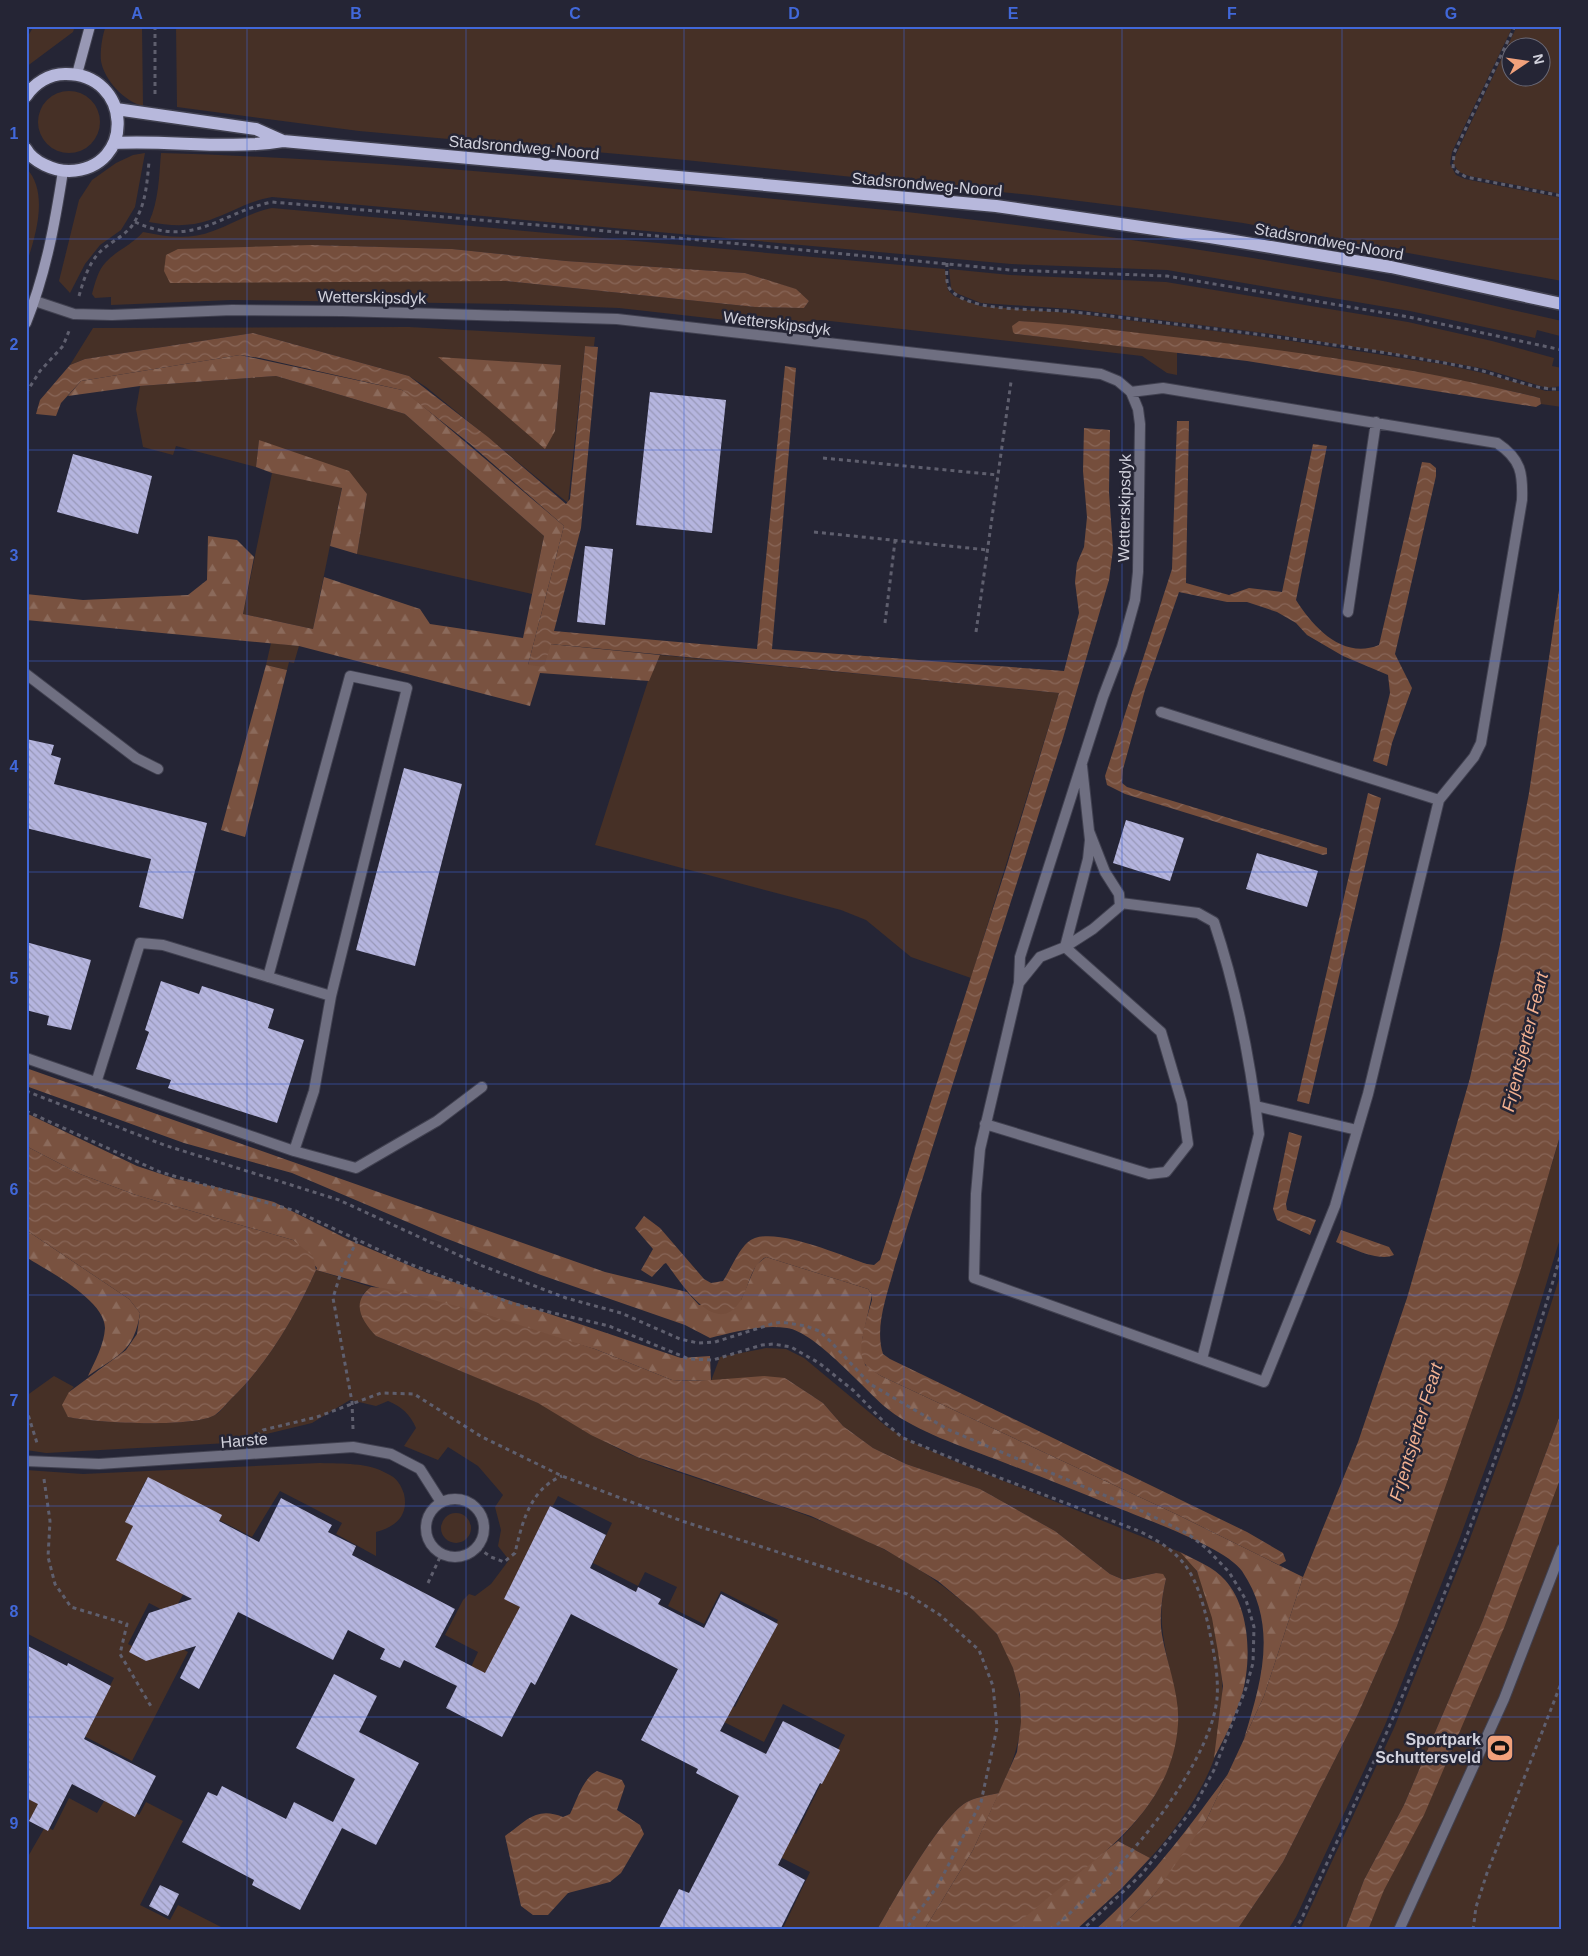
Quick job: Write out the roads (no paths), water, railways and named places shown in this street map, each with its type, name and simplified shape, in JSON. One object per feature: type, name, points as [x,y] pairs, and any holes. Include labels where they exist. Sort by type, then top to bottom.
[{"type":"main road","points":[[26,149],[29,154],[48,167],[63,171],[87,168],[97,164],[115,144],[118,127],[116,109],[110,96],[101,86],[89,78],[77,74],[48,77],[36,85],[27,95]]},
{"type":"main road","name":"Stadsrondweg-Noord","points":[[116,109],[256,129],[283,141]]},
{"type":"main road","name":"Stadsrondweg-Noord","points":[[115,144],[152,141],[253,146],[283,141],[996,206],[1210,237],[1391,267],[1562,304]]},
{"type":"street","points":[[77,74],[90,26]]},
{"type":"street","points":[[26,323],[35,300],[54,232],[63,171]]},
{"type":"street","name":"Wetterskipsdyk","points":[[35,300],[74,314],[112,315],[232,310],[616,319],[1100,374],[1118,381],[1131,392],[1138,409],[1140,424],[1138,572],[1135,600],[1122,647],[1103,697],[1020,957],[1019,983]]},
{"type":"street","points":[[1121,903],[1111,915],[1065,947],[1040,957],[1019,983],[985,1124],[976,1174],[974,1278],[1264,1382],[1335,1206],[1357,1130],[1439,800],[1474,758],[1481,743],[1522,500],[1523,476],[1509,451],[1497,443],[1163,388],[1131,392]]},
{"type":"street","points":[[1348,612],[1376,422]]},
{"type":"street","points":[[26,674],[136,758],[158,769]]},
{"type":"street","points":[[268,977],[350,676],[408,688],[331,996],[314,1091],[294,1151]]},
{"type":"street","points":[[1161,712],[1439,800]]},
{"type":"street","points":[[1065,947],[1088,859],[1089,831],[1082,763]]},
{"type":"street","points":[[1089,831],[1105,872],[1119,894],[1121,903]]},
{"type":"street","points":[[1121,903],[1198,913],[1214,922],[1227,962],[1256,1106],[1259,1134],[1202,1360]]},
{"type":"street","points":[[96,1083],[140,943],[163,945],[331,996]]},
{"type":"street","points":[[985,1124],[1149,1174],[1166,1172],[1188,1144],[1182,1103],[1161,1032],[1065,947]]},
{"type":"street","points":[[26,1058],[294,1151],[356,1168],[438,1121],[482,1087]]},
{"type":"street","points":[[1256,1106],[1357,1130]]},
{"type":"street","name":"Harste","points":[[26,1461],[99,1464],[353,1447],[392,1454],[420,1469],[442,1502]]},
{"type":"street","points":[[451,1499],[462,1499],[471,1503],[479,1510],[485,1529],[483,1539],[478,1548],[470,1554],[460,1557],[441,1555],[432,1546],[426,1527],[433,1508],[442,1502],[451,1499]]},
{"type":"street","points":[[1399,1930],[1504,1699],[1562,1549]]},
{"type":"water","points":[[311,245],[452,249],[566,261],[745,273],[796,289],[809,301],[804,308],[755,307],[505,281],[170,283],[164,271],[166,255],[178,249]]},
{"type":"water","points":[[1019,321],[1090,327],[1208,341],[1375,365],[1499,388],[1540,398],[1541,404],[1536,407],[1247,361],[1015,334],[1012,326]]},
{"type":"water","points":[[253,333],[409,376],[488,437],[566,504],[570,499],[585,346],[598,347],[581,528],[554,631],[757,649],[785,366],[796,368],[772,649],[1064,671],[1079,613],[1075,582],[1077,563],[1084,547],[1087,517],[1083,471],[1084,428],[1110,430],[1109,492],[1113,549],[1109,580],[1063,738],[895,1265],[881,1321],[881,1343],[883,1354],[890,1359],[1247,1532],[1283,1553],[1286,1561],[1279,1565],[1178,1515],[872,1371],[865,1364],[861,1351],[863,1333],[872,1300],[872,1295],[868,1289],[766,1257],[753,1271],[741,1300],[731,1311],[721,1314],[710,1311],[700,1304],[666,1263],[652,1277],[641,1270],[653,1249],[635,1228],[644,1216],[660,1228],[704,1279],[711,1283],[723,1281],[744,1246],[758,1237],[772,1236],[806,1243],[867,1264],[874,1265],[880,1260],[1007,865],[1059,693],[551,644],[544,667],[528,665],[564,526],[469,443],[402,390],[240,355],[81,381],[61,403],[56,416],[36,414],[40,400],[70,365],[85,359]]},
{"type":"water","points":[[1177,421],[1189,421],[1186,583],[1229,595],[1249,588],[1282,592],[1313,444],[1327,446],[1296,600],[1320,630],[1341,644],[1353,648],[1379,645],[1422,462],[1430,463],[1436,468],[1436,476],[1395,654],[1412,688],[1392,743],[1387,766],[1373,761],[1390,693],[1388,675],[1343,656],[1307,635],[1296,623],[1277,612],[1247,602],[1227,602],[1179,592],[1145,690],[1123,769],[1122,783],[1127,787],[1327,848],[1327,854],[1323,855],[1125,794],[1107,785],[1105,776],[1172,569]]},
{"type":"water","name":"Frjentsjerter Feart","points":[[1562,570],[1562,1129],[1520,1272],[1397,1626],[1358,1714],[1283,1862],[1237,1930],[1117,1930],[1153,1896],[1206,1821],[1264,1696],[1303,1577],[1358,1442],[1407,1298],[1470,1078],[1501,940],[1529,793]]},
{"type":"water","points":[[1368,793],[1381,798],[1309,1104],[1297,1101]]},
{"type":"water","points":[[1289,1132],[1302,1136],[1286,1204],[1287,1210],[1316,1220],[1310,1235],[1277,1220],[1273,1209]]},
{"type":"water","points":[[26,1146],[80,1174],[136,1195],[293,1240],[313,1256],[316,1270],[280,1339],[257,1370],[215,1415],[187,1422],[166,1423],[99,1421],[68,1417],[62,1405],[69,1392],[126,1350],[137,1334],[140,1313],[129,1299],[26,1230]]},
{"type":"water","points":[[1341,1230],[1389,1247],[1394,1255],[1388,1257],[1373,1256],[1336,1242]]},
{"type":"water","points":[[371,1287],[415,1295],[479,1312],[595,1349],[672,1380],[699,1381],[764,1376],[785,1378],[823,1403],[843,1426],[873,1448],[906,1464],[980,1489],[1055,1531],[1110,1574],[1124,1580],[1156,1573],[1163,1574],[1166,1579],[1161,1607],[1161,1628],[1177,1702],[1178,1724],[1174,1752],[1165,1777],[1152,1800],[1118,1840],[1013,1926],[1002,1930],[924,1930],[973,1850],[1017,1752],[1021,1722],[1020,1694],[1013,1668],[997,1634],[974,1611],[938,1581],[884,1549],[811,1516],[637,1457],[591,1435],[538,1403],[376,1336],[366,1324],[360,1312],[361,1299]]},
{"type":"water","points":[[1562,1410],[1562,1474],[1504,1628],[1424,1815],[1384,1890],[1368,1930],[1345,1930],[1364,1880],[1404,1805],[1483,1620]]},
{"type":"water","points":[[597,1771],[622,1780],[625,1786],[617,1810],[640,1825],[644,1834],[621,1873],[610,1882],[568,1893],[548,1915],[533,1915],[521,1906],[505,1836],[525,1820],[538,1814],[546,1813],[563,1817],[570,1814],[584,1784]]},
{"type":"place","name":"Sportpark Schuttersveld","points":[[1500,1748]]}]
